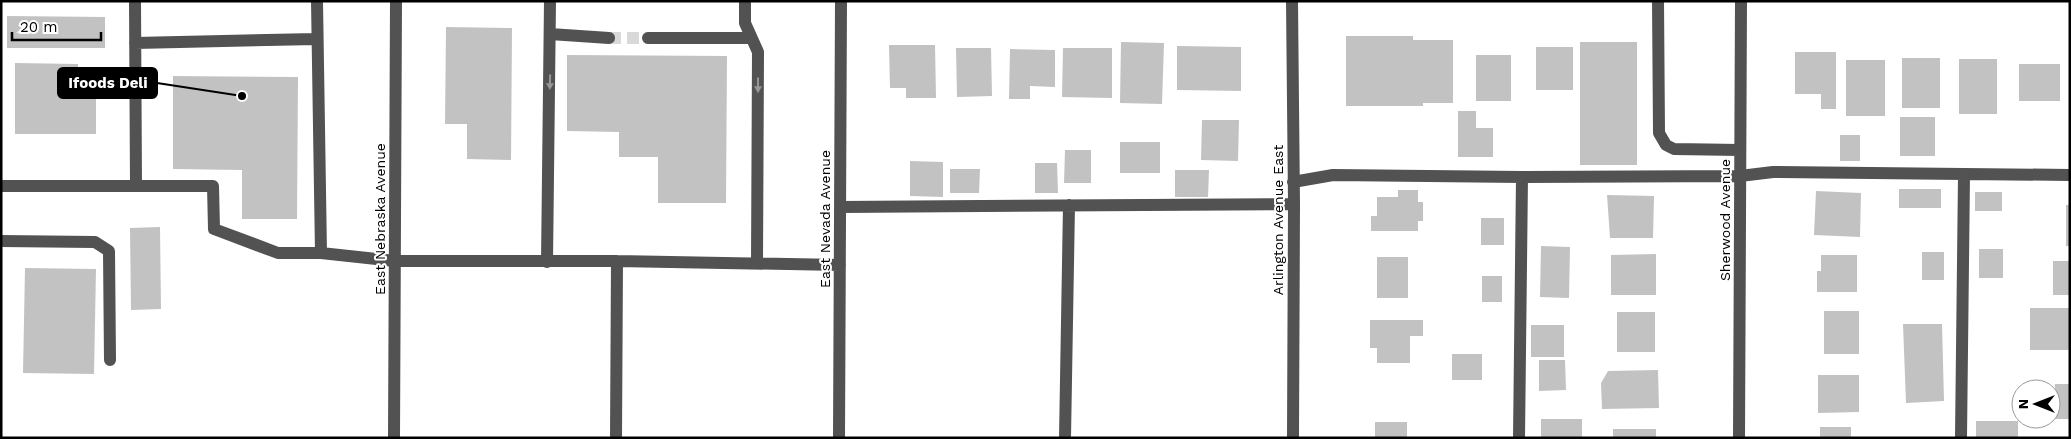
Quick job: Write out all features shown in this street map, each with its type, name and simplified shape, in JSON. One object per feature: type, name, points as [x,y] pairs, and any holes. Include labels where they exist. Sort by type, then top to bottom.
[{"type":"street","points":[[135,1],[136,186]]},
{"type":"street","points":[[316,1],[320,253]]},
{"type":"street","name":"East Nebraska Avenue","points":[[394,438],[396,1]]},
{"type":"street","points":[[547,262],[550,1]]},
{"type":"street","points":[[745,1],[745,23],[758,52],[757,262]]},
{"type":"street","name":"East Nevada Avenue","points":[[839,438],[840,1]]},
{"type":"street","name":"Arlington Avenue East","points":[[1292,1],[1294,204],[1292,438]]},
{"type":"street","points":[[1658,1],[1659,133],[1666,145],[1674,149],[1740,150]]},
{"type":"street","name":"Sherwood Avenue","points":[[1739,438],[1741,1]]},
{"type":"street","points":[[550,34],[609,38]]},
{"type":"street","points":[[648,38],[751,38]]},
{"type":"street","points":[[136,43],[316,39]]},
{"type":"street","points":[[1293,182],[1333,175],[1522,177],[1740,176],[1773,172],[2070,175]]},
{"type":"street","points":[[1961,438],[1964,175]]},
{"type":"street","points":[[1519,438],[1522,177]]},
{"type":"street","points":[[1,186],[213,186],[214,229],[278,253],[320,253],[395,261],[757,262],[840,265]]},
{"type":"street","points":[[840,207],[1294,204]]},
{"type":"street","points":[[1065,438],[1069,205]]},
{"type":"street","points":[[1,241],[95,242],[109,251],[110,360]]},
{"type":"street","points":[[616,438],[617,261]]},
{"type":"building","points":[[7,16],[105,17],[105,48],[7,48]]},
{"type":"building","points":[[446,27],[512,28],[511,160],[467,159],[467,124],[445,124]]},
{"type":"building","points":[[1346,36],[1413,36],[1413,40],[1453,40],[1453,103],[1423,103],[1423,106],[1346,106]]},
{"type":"building","points":[[1121,42],[1164,43],[1162,104],[1120,103]]},
{"type":"building","points":[[1580,42],[1637,42],[1637,165],[1580,165]]},
{"type":"building","points":[[889,45],[935,45],[936,98],[906,98],[906,88],[890,88]]},
{"type":"building","points":[[1177,46],[1241,47],[1241,91],[1177,90]]},
{"type":"building","points":[[1536,47],[1573,47],[1573,90],[1536,90]]},
{"type":"building","points":[[956,48],[991,48],[992,96],[957,97]]},
{"type":"building","points":[[1063,48],[1112,48],[1112,98],[1062,97]]},
{"type":"building","points":[[1010,49],[1055,50],[1055,87],[1030,86],[1030,99],[1009,99]]},
{"type":"building","points":[[1795,52],[1836,52],[1836,109],[1821,109],[1821,94],[1795,94]]},
{"type":"building","points":[[567,55],[727,56],[726,203],[658,203],[658,157],[619,157],[619,132],[567,131]]},
{"type":"building","points":[[1476,55],[1511,55],[1511,101],[1476,101]]},
{"type":"building","points":[[1902,58],[1940,58],[1940,108],[1902,108]]},
{"type":"building","points":[[1959,59],[1997,59],[1997,114],[1959,114]]},
{"type":"building","points":[[1846,60],[1885,60],[1885,116],[1846,116]]},
{"type":"building","points":[[15,63],[78,64],[78,68],[96,68],[96,134],[15,134]]},
{"type":"building","points":[[2019,64],[2060,64],[2060,101],[2019,101]]},
{"type":"building","points":[[173,76],[298,77],[297,219],[242,219],[242,170],[173,169]]},
{"type":"building","points":[[1458,111],[1476,111],[1476,128],[1493,128],[1493,157],[1458,157]]},
{"type":"building","points":[[1900,117],[1935,117],[1935,156],[1900,156]]},
{"type":"building","points":[[1202,120],[1239,120],[1238,161],[1201,160]]},
{"type":"building","points":[[1840,135],[1860,135],[1860,161],[1840,161]]},
{"type":"building","points":[[1120,142],[1160,142],[1160,173],[1120,173]]},
{"type":"building","points":[[1065,150],[1091,150],[1091,183],[1064,183]]},
{"type":"building","points":[[910,161],[943,162],[943,197],[910,196]]},
{"type":"building","points":[[1035,163],[1057,163],[1058,193],[1035,193]]},
{"type":"building","points":[[950,169],[980,169],[979,193],[950,193]]},
{"type":"building","points":[[1175,170],[1209,170],[1208,197],[1175,197]]},
{"type":"building","points":[[1899,189],[1941,189],[1941,208],[1899,208]]},
{"type":"building","points":[[1398,190],[1418,190],[1418,202],[1423,202],[1423,221],[1418,221],[1418,231],[1371,231],[1371,216],[1377,216],[1377,197],[1398,197]]},
{"type":"building","points":[[1816,191],[1861,193],[1860,237],[1814,235]]},
{"type":"building","points":[[1975,192],[2002,192],[2002,211],[1975,211]]},
{"type":"building","points":[[1607,195],[1654,196],[1653,238],[1610,238]]},
{"type":"building","points":[[2066,205],[2070,205],[2070,246],[2066,246]]},
{"type":"building","points":[[1481,218],[1504,218],[1504,245],[1481,245]]},
{"type":"building","points":[[160,227],[161,309],[131,310],[130,228]]},
{"type":"building","points":[[1541,246],[1570,247],[1569,298],[1540,297]]},
{"type":"building","points":[[1979,249],[2003,249],[2003,278],[1979,278]]},
{"type":"building","points":[[1922,252],[1944,252],[1944,280],[1922,280]]},
{"type":"building","points":[[1656,254],[1656,295],[1611,295],[1611,255]]},
{"type":"building","points":[[1821,255],[1857,255],[1857,292],[1817,292],[1817,271],[1821,271]]},
{"type":"building","points":[[1377,257],[1408,257],[1408,298],[1377,298]]},
{"type":"building","points":[[2053,261],[2070,261],[2070,295],[2053,295]]},
{"type":"building","points":[[25,268],[96,269],[94,374],[23,373]]},
{"type":"building","points":[[1482,276],[1502,276],[1502,302],[1482,302]]},
{"type":"building","points":[[2030,308],[2070,308],[2070,350],[2030,350]]},
{"type":"building","points":[[1824,311],[1859,311],[1859,354],[1824,354]]},
{"type":"building","points":[[1617,312],[1655,312],[1655,352],[1617,352]]},
{"type":"building","points":[[1370,320],[1423,320],[1423,336],[1410,336],[1410,363],[1377,363],[1377,348],[1370,348]]},
{"type":"building","points":[[1903,324],[1942,324],[1944,401],[1906,403]]},
{"type":"building","points":[[1531,325],[1564,325],[1564,357],[1531,357]]},
{"type":"building","points":[[1452,354],[1482,354],[1482,380],[1452,380]]},
{"type":"building","points":[[1539,360],[1565,360],[1566,390],[1539,391]]},
{"type":"building","points":[[1658,370],[1659,408],[1602,409],[1601,383],[1608,371]]},
{"type":"building","points":[[1818,375],[1859,375],[1859,412],[1818,413]]},
{"type":"building","points":[[2061,384],[2070,384],[2070,419],[2061,419]]},
{"type":"building","points":[[1541,419],[1582,419],[1582,438],[1541,438]]},
{"type":"building","points":[[1976,421],[2011,421],[2011,429],[2018,429],[2018,438],[1976,438]]},
{"type":"building","points":[[1375,422],[1407,422],[1407,438],[1375,438]]},
{"type":"building","points":[[1820,427],[1851,427],[1851,438],[1820,438]]},
{"type":"building","points":[[1613,429],[1656,429],[1656,438],[1613,438]]},
{"type":"tunnel","points":[[609,38],[648,38]]},
{"type":"place","name":"Ifoods Deli","points":[[242,96]]}]
